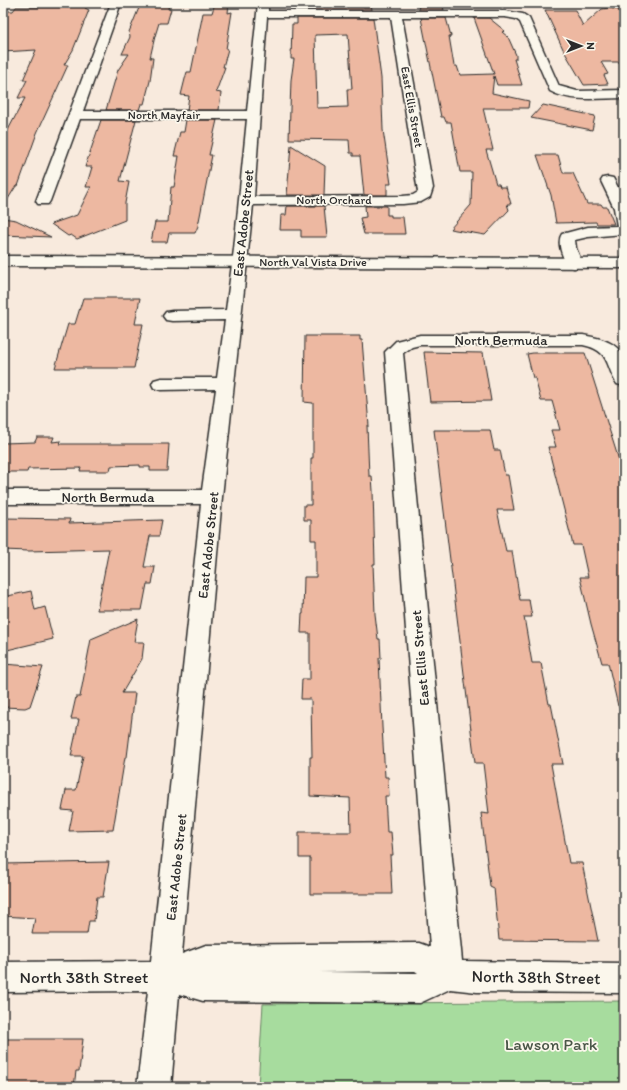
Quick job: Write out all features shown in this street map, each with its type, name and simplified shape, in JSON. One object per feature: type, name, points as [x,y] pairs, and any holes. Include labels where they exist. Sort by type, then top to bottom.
[{"type":"street","points":[[43,202],[116,3]]},
{"type":"street","points":[[262,9],[396,14],[505,14],[518,16],[526,20],[554,88],[560,92],[624,94]]},
{"type":"street","name":"East Adobe Street","points":[[154,1087],[212,497],[240,262],[262,9]]},
{"type":"street","name":"East Ellis Street","points":[[396,14],[426,188],[425,194],[422,197]]},
{"type":"street","name":"North Mayfair","points":[[75,115],[253,115]]},
{"type":"street","points":[[574,263],[568,248],[567,237],[588,232],[623,230],[621,208],[608,181]]},
{"type":"street","name":"North Orchard","points":[[246,201],[404,200],[422,197]]},
{"type":"street","name":"North Val Vista Drive","points":[[3,261],[624,263]]},
{"type":"street","points":[[172,316],[233,315]]},
{"type":"street","name":"North Bermuda","points":[[402,345],[420,340],[583,340],[602,345],[613,353],[624,380]]},
{"type":"street","name":"East Ellis Street","points":[[402,345],[397,348],[394,357],[448,974]]},
{"type":"street","points":[[162,384],[226,383]]},
{"type":"street","name":"North Bermuda","points":[[3,497],[212,497]]},
{"type":"street","name":"North 38th Street","points":[[3,977],[165,976],[203,986],[327,973],[420,988],[448,974],[478,978],[624,978]]},
{"type":"green space","name":"Lawson Park","points":[[624,1001],[624,1087],[258,1087],[263,1004]]},
{"type":"building","points":[[64,3],[87,3],[85,8],[89,10],[73,50],[64,65],[68,65],[37,133],[18,186],[16,186],[3,207],[3,130],[8,130],[25,98],[18,98],[27,80],[23,80],[36,50],[3,52],[3,11],[13,11],[16,7],[62,7]]},
{"type":"building","points":[[141,3],[169,3],[168,9],[171,9],[167,23],[159,23],[155,36],[150,58],[153,58],[150,81],[144,104],[141,104],[139,110],[106,110],[118,70],[129,54],[122,54],[130,37],[129,32]]},
{"type":"building","points":[[215,3],[229,3],[228,13],[232,12],[226,49],[228,49],[223,67],[225,67],[216,92],[221,93],[219,110],[187,110],[189,96],[181,95],[185,79],[187,72],[191,72],[203,13],[212,13]]},
{"type":"building","points":[[296,3],[371,3],[372,10],[297,10]]},
{"type":"building","points":[[418,3],[442,3],[444,10],[419,10]]},
{"type":"building","points":[[609,8],[624,11],[624,62],[601,62],[608,74],[604,75],[608,84],[584,85],[564,51],[545,10],[575,10],[583,26],[602,9]]},
{"type":"building","points":[[297,18],[373,18],[381,78],[383,130],[391,184],[387,184],[387,195],[364,195],[360,156],[353,156],[353,153],[350,153],[349,140],[289,139],[291,80],[294,59],[291,59],[292,24],[297,24]],"holes":[[[348,34],[352,89],[347,89],[348,107],[317,108],[315,35]]]},
{"type":"building","points":[[421,18],[446,18],[451,36],[449,36],[454,66],[457,66],[460,75],[494,74],[474,18],[489,18],[505,31],[502,32],[508,37],[516,55],[516,59],[514,59],[522,85],[497,85],[494,76],[492,93],[529,101],[528,108],[483,108],[493,150],[486,150],[496,184],[499,184],[500,187],[506,187],[511,204],[507,204],[509,210],[485,235],[450,229],[471,205],[472,172],[460,172],[451,122],[446,122],[444,117],[441,117]]},
{"type":"building","points":[[543,105],[595,116],[592,130],[531,118]]},
{"type":"building","points":[[101,120],[136,120],[120,181],[129,182],[125,203],[125,220],[77,239],[71,235],[68,236],[51,224],[77,215],[91,187],[86,187],[92,167],[85,167]]},
{"type":"building","points":[[186,120],[217,120],[209,155],[212,155],[198,226],[195,233],[169,233],[167,242],[151,242],[155,222],[168,222],[171,187],[174,187],[179,156],[174,156],[180,132],[184,132]]},
{"type":"building","points":[[291,145],[325,166],[324,195],[287,195]]},
{"type":"building","points":[[537,155],[558,155],[563,173],[573,173],[587,204],[601,204],[603,207],[607,207],[614,224],[597,224],[596,222],[556,223],[551,195]]},
{"type":"building","points":[[287,206],[324,206],[327,237],[301,237],[301,230],[280,230],[281,215],[286,215]]},
{"type":"building","points":[[365,206],[387,206],[387,215],[391,215],[391,217],[403,217],[405,234],[364,234],[360,218],[366,217]]},
{"type":"building","points":[[3,218],[16,220],[51,237],[3,235]]},
{"type":"building","points":[[83,298],[140,298],[135,324],[143,324],[134,368],[55,368],[68,324],[75,324]]},
{"type":"building","points":[[305,336],[360,336],[360,340],[362,340],[369,426],[367,426],[369,476],[372,476],[373,491],[375,614],[378,639],[380,639],[381,658],[379,658],[382,727],[385,777],[388,777],[389,796],[385,796],[387,832],[391,832],[393,855],[390,855],[392,894],[310,894],[310,858],[299,858],[299,832],[351,832],[350,798],[310,796],[310,757],[312,757],[311,699],[301,699],[302,679],[310,679],[310,633],[301,633],[304,577],[316,577],[316,540],[311,540],[311,520],[304,520],[304,505],[311,505],[311,458],[313,458],[313,403],[304,402]]},
{"type":"building","points":[[424,352],[483,353],[491,401],[430,402]]},
{"type":"building","points":[[585,353],[624,476],[624,705],[618,706],[608,663],[602,663],[591,624],[580,577],[588,577],[581,545],[573,545],[548,447],[556,447],[551,430],[560,430],[552,401],[541,401],[527,354]]},
{"type":"building","points":[[434,430],[490,430],[494,450],[500,450],[505,475],[508,475],[514,510],[497,510],[506,551],[512,551],[520,600],[529,600],[532,617],[524,617],[532,663],[541,663],[563,764],[551,764],[569,863],[582,863],[598,941],[499,940],[494,888],[490,886],[481,813],[489,814],[483,763],[475,763]]},
{"type":"building","points":[[37,437],[54,437],[52,442],[61,441],[60,444],[169,444],[167,471],[150,471],[150,467],[140,467],[140,465],[111,466],[110,471],[80,471],[81,468],[28,469],[27,472],[3,472],[3,443],[35,442]]},
{"type":"building","points":[[3,518],[70,519],[69,523],[162,520],[159,536],[150,536],[144,567],[155,567],[152,584],[147,584],[142,610],[97,610],[109,549],[29,551],[3,550]]},
{"type":"building","points":[[31,591],[35,610],[45,607],[53,639],[3,651],[3,597]]},
{"type":"building","points":[[138,619],[134,642],[144,642],[142,659],[122,693],[135,693],[127,757],[125,757],[113,830],[69,831],[73,811],[62,810],[66,790],[76,790],[83,756],[71,756],[79,719],[71,719],[76,697],[80,697],[91,639]]},
{"type":"building","points":[[3,664],[43,667],[30,706],[25,708],[3,707]]},
{"type":"building","points":[[109,862],[103,897],[97,897],[94,921],[89,921],[87,934],[32,934],[35,918],[3,916],[3,864]]},
{"type":"building","points":[[6,1039],[83,1039],[79,1071],[76,1071],[74,1087],[3,1087],[3,1055]]}]
